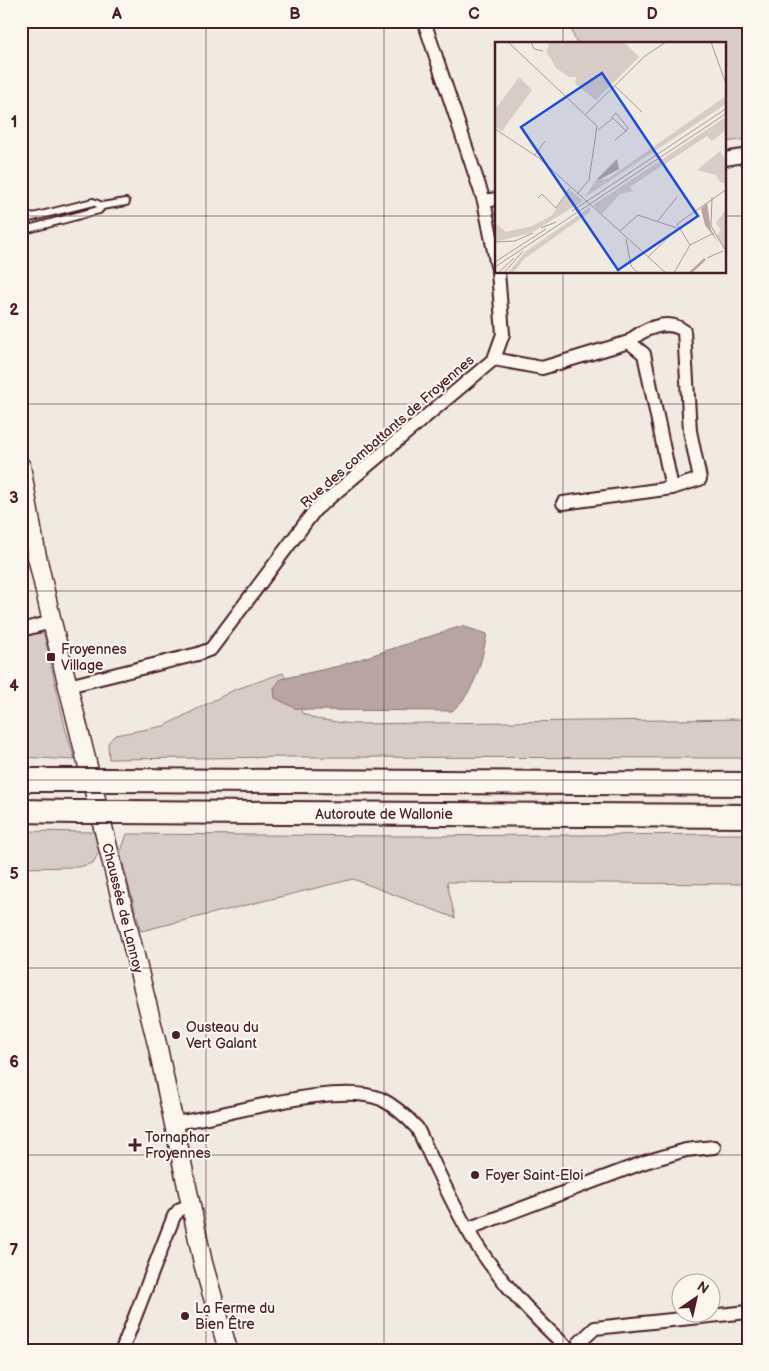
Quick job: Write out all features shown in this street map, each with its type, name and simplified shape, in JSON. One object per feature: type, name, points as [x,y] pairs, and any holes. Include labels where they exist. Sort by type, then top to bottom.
[{"type":"highway","points":[[21,780],[748,784]]},
{"type":"highway","name":"Autoroute de Wallonie","points":[[21,812],[748,816]]},
{"type":"main road","name":"Chaussée de Lannoy","points":[[21,466],[36,552],[52,622],[142,984],[203,1262],[228,1350]]},
{"type":"street","points":[[424,21],[490,200],[495,255]]},
{"type":"street","points":[[726,158],[748,154]]},
{"type":"street","name":"Rue des combattants de Froyennes","points":[[68,686],[198,654],[211,649],[315,510],[494,359],[503,334],[498,274]]},
{"type":"street","points":[[494,359],[542,368],[630,342],[636,335],[651,327],[678,326],[684,331],[690,431],[700,479],[672,488],[563,503]]},
{"type":"street","points":[[630,342],[644,354],[672,488]]},
{"type":"street","points":[[21,630],[52,622]]},
{"type":"street","points":[[174,1124],[342,1092],[380,1099],[404,1114],[417,1128],[467,1229],[501,1277],[550,1332],[570,1350]]},
{"type":"street","points":[[467,1229],[645,1162],[686,1150],[714,1147]]},
{"type":"street","points":[[122,1350],[174,1216],[180,1209],[191,1206]]},
{"type":"street","points":[[580,1350],[579,1343],[595,1328],[748,1312]]},
{"type":"lane","points":[[21,220],[93,202],[102,206],[126,202]]},
{"type":"lane","points":[[21,231],[99,210],[102,206]]},
{"type":"shaded area","points":[[569,21],[748,21],[748,139],[726,142],[726,42],[578,42],[575,40]]},
{"type":"shaded area","points":[[462,626],[487,634],[480,666],[472,685],[467,695],[452,711],[307,710],[295,708],[275,698],[274,688],[281,679],[339,666]]},
{"type":"shaded area","points":[[26,631],[44,634],[65,727],[75,760],[21,757],[21,633]]},
{"type":"shaded area","points":[[283,673],[302,713],[316,719],[351,724],[748,719],[748,758],[294,757],[109,759],[108,743],[115,735],[164,726],[234,690]]},
{"type":"shaded area","points":[[21,831],[95,832],[100,850],[93,863],[78,867],[21,868]]},
{"type":"shaded area","points":[[127,834],[400,836],[748,834],[748,884],[447,882],[455,918],[353,879],[141,931],[120,854]]},
{"type":"place","name":"Froyennes Village","points":[[51,657]]},
{"type":"place","name":"Ousteau du Vert Galant","points":[[176,1035]]},
{"type":"place","name":"Tornaphar Froyennes","points":[[135,1145]]},
{"type":"place","name":"Foyer Saint-Eloi","points":[[475,1175]]},
{"type":"place","name":"La Ferme du Bien Être","points":[[185,1316]]}]
